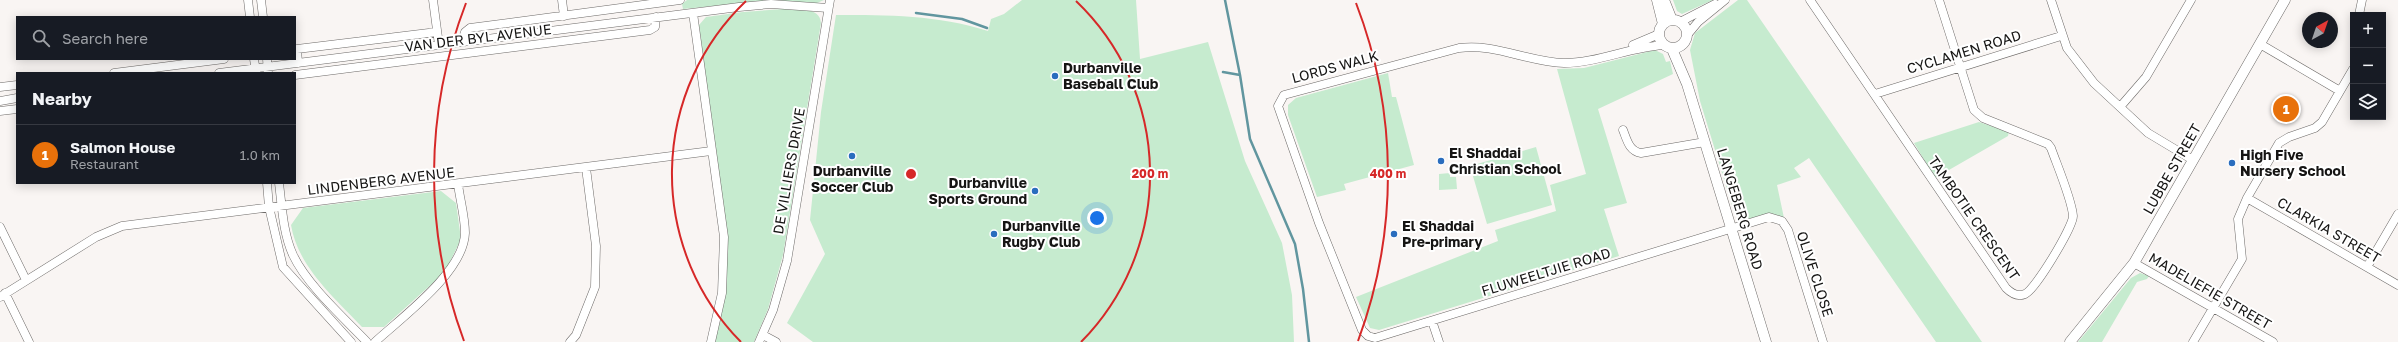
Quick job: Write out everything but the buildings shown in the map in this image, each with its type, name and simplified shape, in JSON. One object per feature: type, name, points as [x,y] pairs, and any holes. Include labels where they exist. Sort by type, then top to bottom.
[{"type":"main road","points":[[1657,0],[1669,25]]},
{"type":"main road","points":[[1664,0],[1669,25]]},
{"type":"main road","name":"LUBBE STREET","points":[[2070,342],[2134,263],[2285,0]]},
{"type":"main road","points":[[1668,47],[1682,46],[1688,34],[1686,27],[1669,25]]},
{"type":"main road","name":"LANGEBERG ROAD","points":[[1669,25],[1668,47],[1687,84]]},
{"type":"main road","name":"LANGEBERG ROAD","points":[[1682,46],[1687,84],[1766,342]]},
{"type":"street","points":[[248,0],[250,16]]},
{"type":"street","points":[[261,0],[263,16]]},
{"type":"street","points":[[433,0],[439,45]]},
{"type":"street","points":[[562,0],[564,16]]},
{"type":"street","name":"VAN DER BYL AVENUE","points":[[462,42],[465,32],[470,28],[680,0]]},
{"type":"street","points":[[1669,25],[1724,0]]},
{"type":"street","points":[[1688,34],[1698,22],[1724,0]]},
{"type":"street","name":"TAMBOTIE CRESCENT","points":[[1810,0],[2006,288],[2016,295],[2025,294],[2035,286],[2071,225],[2072,212],[2050,146],[2043,140],[1979,116],[1972,106],[1939,0]]},
{"type":"street","points":[[2051,0],[2061,36],[2073,58],[2094,83],[2148,133],[2193,160]]},
{"type":"street","points":[[2120,107],[2146,77],[2190,0]]},
{"type":"street","points":[[2360,12],[2362,0]]},
{"type":"street","name":"VAN DER BYL AVENUE","points":[[238,72],[256,71],[267,66],[656,17],[771,4],[829,4]]},
{"type":"street","name":"DE VILLIERS DRIVE","points":[[761,338],[778,294],[787,261],[829,4]]},
{"type":"street","points":[[693,13],[724,237],[724,276],[719,309],[711,342]]},
{"type":"street","name":"VAN DER BYL AVENUE","points":[[296,75],[650,30],[654,27],[656,17]]},
{"type":"street","name":"LORDS WALK","points":[[1624,50],[1669,25]]},
{"type":"street","points":[[298,63],[296,50],[437,32]]},
{"type":"street","name":"CYCLAMEN ROAD","points":[[1875,94],[1960,66],[2061,36]]},
{"type":"street","points":[[2260,44],[2340,91]]},
{"type":"street","name":"LORDS WALK","points":[[1368,336],[1362,330],[1319,224],[1278,106],[1280,99],[1288,92],[1459,48],[1489,48],[1563,63],[1590,60],[1624,50],[1668,47]]},
{"type":"street","points":[[122,72],[216,60]]},
{"type":"street","points":[[254,60],[256,71]]},
{"type":"street","points":[[2193,342],[2213,307],[2224,293],[2242,259],[2238,219],[2247,198],[2279,143],[2289,137],[2319,126],[2350,74]]},
{"type":"street","points":[[0,88],[16,85]]},
{"type":"street","points":[[0,101],[16,98]]},
{"type":"street","points":[[0,111],[16,109]]},
{"type":"street","points":[[1623,130],[1630,147],[1641,153],[1704,142]]},
{"type":"street","name":"LINDENBERG AVENUE","points":[[2,295],[110,230],[269,207],[711,151]]},
{"type":"street","points":[[570,342],[576,335],[595,287],[596,246],[586,168]]},
{"type":"street","points":[[267,184],[269,207],[284,270],[351,342]]},
{"type":"street","points":[[279,184],[290,247],[301,269],[367,342]]},
{"type":"street","points":[[375,342],[448,275],[454,264],[464,242],[465,233],[458,184]]},
{"type":"street","name":"CLARKIA STREET","points":[[2247,198],[2398,285]]},
{"type":"street","points":[[2367,267],[2398,214]]},
{"type":"street","name":"OLIVE CLOSE","points":[[1731,229],[1769,217],[1777,219],[1786,225],[1823,342]]},
{"type":"street","points":[[0,227],[26,280]]},
{"type":"street","name":"FLUWEELTJIE ROAD","points":[[1368,336],[1375,338],[1731,229]]},
{"type":"street","name":"MADELIEFIE STREET","points":[[2134,263],[2273,342]]},
{"type":"street","points":[[2,295],[19,318],[29,342]]},
{"type":"street","points":[[1432,321],[1439,342]]},
{"type":"street","points":[[761,338],[776,342]]},
{"type":"green space","points":[[687,0],[824,0],[817,3],[766,1],[683,9],[682,4]]},
{"type":"green space","name":"Durbanville Sports Ground","points":[[1022,0],[1136,0],[1140,59],[1208,42],[1245,161],[1282,243],[1292,295],[1294,342],[813,342],[787,323],[825,254],[810,220],[821,112],[836,15],[875,15],[932,19],[988,31],[991,19],[1004,14]]},
{"type":"green space","points":[[1673,0],[1713,0],[1682,14],[1677,11]]},
{"type":"green space","points":[[1738,0],[1747,0],[1982,342],[1936,342],[1809,158],[1794,168],[1801,177],[1777,185],[1784,218],[1777,215],[1770,215],[1745,219],[1734,212],[1700,101],[1690,50],[1695,33]]},
{"type":"green space","points":[[784,9],[801,9],[812,11],[820,18],[821,23],[783,255],[768,309],[754,342],[715,342],[725,296],[727,252],[699,25],[706,17]]},
{"type":"green space","points":[[1655,50],[1663,54],[1666,62],[1670,61],[1673,74],[1598,109],[1627,203],[1604,209],[1619,256],[1379,330],[1370,328],[1356,297],[1498,241],[1495,230],[1556,211],[1550,185],[1586,174],[1557,69],[1584,68]]},
{"type":"green space","points":[[1388,73],[1392,97],[1396,97],[1414,165],[1344,184],[1346,190],[1317,197],[1288,115],[1288,105],[1296,98]]},
{"type":"green space","points":[[1979,122],[2009,132],[2008,136],[1935,178],[1914,143]]},
{"type":"green space","points":[[1536,147],[1552,205],[1487,224],[1470,166]]},
{"type":"green space","points":[[1450,173],[1450,177],[1456,177],[1457,189],[1439,190],[1439,174]]},
{"type":"green space","points":[[441,191],[456,203],[461,239],[445,272],[384,327],[362,327],[329,293],[309,268],[295,240],[291,225],[303,208]]},
{"type":"green space","points":[[2140,273],[2149,276],[2147,279],[2137,282],[2102,342],[2078,342],[2131,278]]},
{"type":"waterway","points":[[1225,0],[1240,75],[1250,139],[1295,244],[1303,289],[1309,342]]},
{"type":"waterway","points":[[916,13],[962,19],[987,28]]},
{"type":"waterway","points":[[1223,72],[1240,75]]},
{"type":"place","name":"Durbanville Baseball Club","points":[[1055,76]]},
{"type":"place","name":"Salmon House","points":[[2286,109]]},
{"type":"place","name":"Durbanville Soccer Club","points":[[852,156]]},
{"type":"place","name":"El Shaddai Christian School","points":[[1441,161]]},
{"type":"place","name":"High Five Nursery School","points":[[2232,163]]},
{"type":"place","name":"Durbanville Sports Ground","points":[[1035,191]]},
{"type":"place","name":"Durbanville Rugby Club","points":[[994,234]]},
{"type":"place","name":"El Shaddai Pre-primary","points":[[1394,234]]}]
